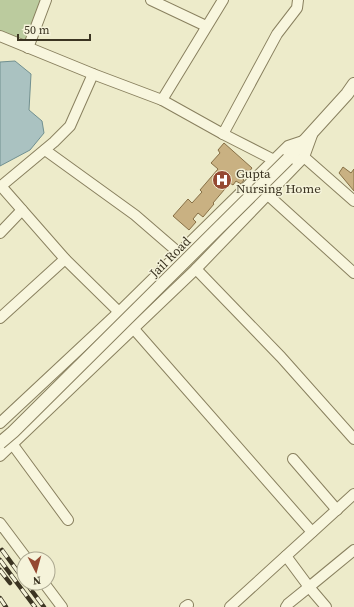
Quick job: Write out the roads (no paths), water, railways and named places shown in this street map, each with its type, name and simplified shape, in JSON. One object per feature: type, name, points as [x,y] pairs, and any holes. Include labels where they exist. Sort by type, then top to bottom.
[{"type":"street","points":[[28,48],[46,0]]},
{"type":"street","points":[[151,0],[206,26]]},
{"type":"street","points":[[162,100],[222,0]]},
{"type":"street","points":[[223,134],[277,34],[296,8],[298,0]]},
{"type":"street","points":[[0,36],[92,74],[162,100],[274,160]]},
{"type":"street","points":[[92,74],[70,126],[45,150],[0,187],[65,259],[119,312],[312,532]]},
{"type":"street","name":"Jail Road","points":[[0,443],[18,427],[288,159],[310,136],[354,84]]},
{"type":"street","points":[[0,456],[196,269],[268,195],[304,157],[310,136]]},
{"type":"street","points":[[0,423],[119,312],[288,146],[310,136]]},
{"type":"street","points":[[45,150],[135,215],[179,253]]},
{"type":"street","points":[[304,157],[354,201]]},
{"type":"street","points":[[268,195],[354,273]]},
{"type":"street","points":[[0,233],[22,210]]},
{"type":"street","points":[[1,315],[65,259]]},
{"type":"street","points":[[196,269],[281,357],[354,439]]},
{"type":"street","points":[[13,445],[68,520]]},
{"type":"street","points":[[292,459],[337,510]]},
{"type":"street","points":[[236,605],[286,556],[354,494]]},
{"type":"street","points":[[0,523],[21,551]]},
{"type":"street","points":[[286,607],[354,550]]},
{"type":"street","points":[[286,556],[326,607]]},
{"type":"street","points":[[50,591],[62,607]]},
{"type":"water","points":[[15,61],[31,74],[29,110],[42,121],[44,133],[30,150],[0,166],[0,62]]},
{"type":"railway","points":[[2,550],[16,569]]},
{"type":"railway","points":[[0,560],[35,607]]},
{"type":"railway","points":[[0,570],[10,583]]},
{"type":"railway","points":[[32,591],[44,607]]},
{"type":"railway","points":[[0,598],[6,607]]},
{"type":"place","name":"Gupta Nursing Home","points":[[222,180]]}]
